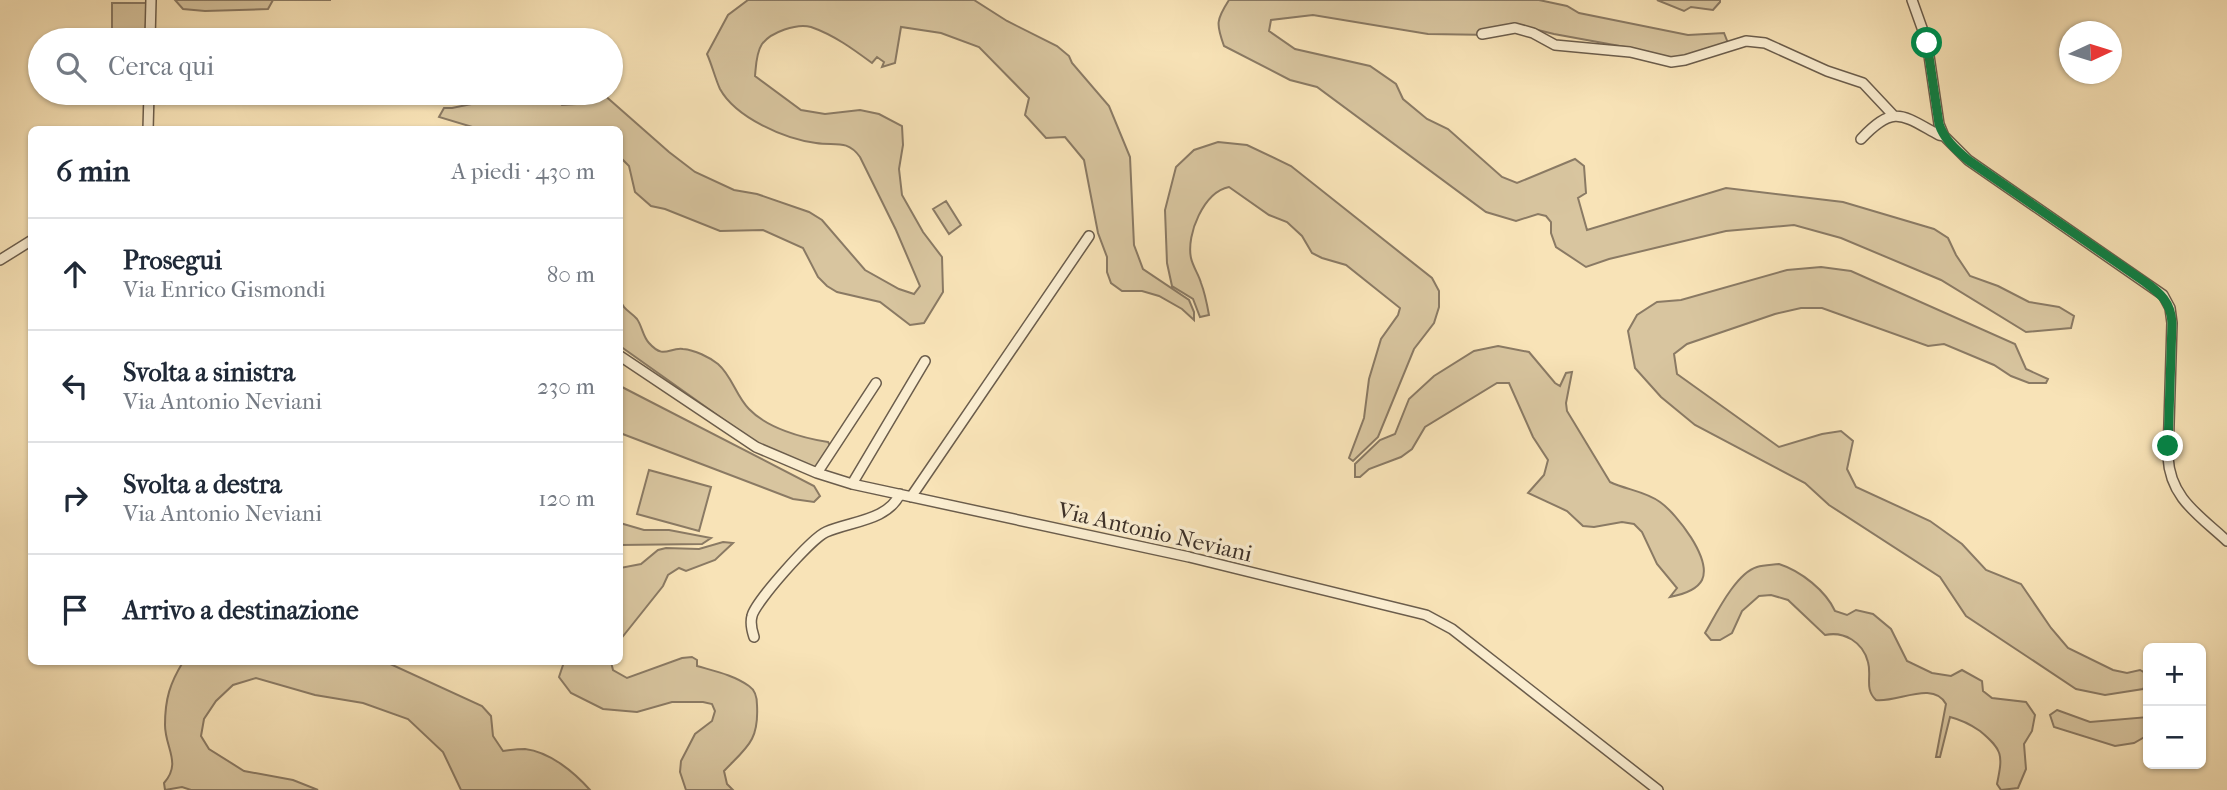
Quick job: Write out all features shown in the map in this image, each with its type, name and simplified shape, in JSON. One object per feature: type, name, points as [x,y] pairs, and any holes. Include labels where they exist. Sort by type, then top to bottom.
[{"type":"street","points":[[150,28],[151,0]]},
{"type":"street","points":[[1912,0],[1927,43],[1939,124],[1944,136]]},
{"type":"street","points":[[1482,34],[1515,28],[1533,33],[1555,45],[1630,52],[1671,62],[1746,41],[1765,43],[1826,71],[1863,83],[1894,116]]},
{"type":"street","points":[[148,126],[149,105]]},
{"type":"street","points":[[1861,139],[1871,128],[1894,116],[1906,117],[1944,136],[1968,160],[2129,270],[2165,298],[2170,308],[2172,323],[2168,431],[2170,475],[2181,498],[2227,541]]},
{"type":"street","points":[[911,497],[1036,307],[1089,236]]},
{"type":"street","points":[[0,260],[28,242]]},
{"type":"street","name":"Via Antonio Neviani","points":[[623,358],[756,447],[817,473],[852,484],[1189,557],[1426,615],[1452,629],[1658,790]]},
{"type":"street","points":[[852,484],[925,361]]},
{"type":"street","points":[[817,473],[876,383]]},
{"type":"street","points":[[754,637],[752,614],[764,595],[819,536],[891,508],[900,494]]},
{"type":"shaded area","points":[[175,0],[273,0],[268,9],[205,11],[183,9]]},
{"type":"shaded area","points":[[748,0],[974,0],[1007,21],[1057,46],[1069,56],[1109,106],[1130,157],[1134,245],[1143,269],[1189,300],[1194,320],[1182,309],[1159,296],[1142,291],[1122,291],[1111,283],[1084,160],[1065,137],[1046,138],[1025,115],[1029,98],[979,47],[941,33],[901,27],[895,63],[882,67],[884,62],[877,57],[872,63],[819,30],[805,26],[792,27],[778,32],[762,44],[757,55],[755,76],[801,110],[825,114],[860,110],[879,114],[902,126],[903,145],[899,169],[902,195],[923,232],[942,257],[943,292],[924,323],[910,325],[880,302],[837,292],[818,277],[803,248],[763,230],[720,231],[651,206],[635,192],[629,166],[623,160],[623,126],[469,126],[439,117],[444,108],[466,105],[616,105],[695,172],[734,190],[757,194],[809,212],[822,220],[865,270],[899,289],[914,294],[920,286],[896,230],[855,151],[845,145],[804,141],[776,132],[737,109],[720,89],[707,54],[728,15]]},
{"type":"shaded area","points":[[1229,0],[1539,0],[1567,6],[1579,13],[1688,35],[1724,33],[1728,43],[1678,58],[1658,57],[1636,49],[1526,27],[1493,35],[1428,34],[1313,15],[1271,20],[1269,31],[1295,49],[1370,66],[1396,84],[1403,99],[1427,119],[1448,129],[1502,177],[1517,183],[1575,159],[1584,166],[1586,193],[1578,198],[1587,230],[1726,188],[1843,202],[1934,229],[1948,238],[1970,276],[1998,286],[2029,302],[2059,307],[2074,316],[2071,328],[2026,332],[1941,280],[1841,238],[1794,225],[1726,231],[1586,267],[1556,247],[1551,233],[1551,222],[1546,216],[1538,214],[1516,221],[1486,212],[1317,87],[1290,80],[1224,46],[1219,22]]},
{"type":"shaded area","points":[[1657,0],[1720,2],[1713,10],[1691,7],[1684,11]]},
{"type":"shaded area","points":[[112,3],[147,3],[146,28],[112,28]]},
{"type":"shaded area","points":[[1218,142],[1247,145],[1291,166],[1432,278],[1439,291],[1439,307],[1434,323],[1414,349],[1378,437],[1353,461],[1349,458],[1364,418],[1369,379],[1381,339],[1400,308],[1346,265],[1312,253],[1302,236],[1287,222],[1269,215],[1229,187],[1212,197],[1205,205],[1191,237],[1191,258],[1204,291],[1209,315],[1200,317],[1193,299],[1172,286],[1167,263],[1165,210],[1176,167],[1194,150]]},
{"type":"shaded area","points":[[946,201],[961,225],[949,234],[933,209]]},
{"type":"shaded area","points":[[1821,267],[1851,271],[2015,344],[2026,369],[2048,379],[2046,383],[2029,383],[1944,344],[1928,346],[1822,308],[1801,308],[1775,314],[1687,344],[1674,354],[1677,374],[1779,447],[1841,431],[1853,441],[1847,469],[1856,487],[1930,521],[1962,544],[1986,570],[2021,584],[2068,648],[2113,670],[2127,673],[2140,670],[2143,672],[2143,689],[2105,695],[2076,689],[1966,616],[1940,577],[1829,505],[1805,483],[1695,425],[1661,397],[1635,368],[1628,331],[1637,315],[1657,302],[1681,300],[1787,270]]},
{"type":"shaded area","points":[[623,306],[637,319],[647,341],[654,348],[663,352],[688,350],[706,356],[723,369],[745,404],[756,416],[786,431],[828,442],[831,447],[819,468],[812,469],[758,444],[623,348]]},
{"type":"shaded area","points":[[1498,346],[1529,352],[1560,386],[1566,373],[1572,372],[1567,411],[1610,482],[1654,498],[1683,526],[1698,549],[1702,561],[1702,580],[1696,587],[1670,597],[1677,588],[1657,564],[1642,532],[1634,524],[1622,522],[1594,527],[1583,526],[1567,511],[1528,493],[1544,475],[1548,460],[1533,437],[1509,383],[1497,383],[1425,427],[1412,449],[1401,457],[1355,477],[1355,464],[1380,440],[1395,434],[1409,399],[1434,376],[1474,351]]},
{"type":"shaded area","points":[[623,388],[814,486],[820,496],[814,502],[793,499],[623,434]]},
{"type":"shaded area","points":[[649,470],[711,487],[699,531],[637,514]]},
{"type":"shaded area","points":[[623,524],[644,530],[669,530],[711,538],[702,544],[623,545]]},
{"type":"shaded area","points":[[723,542],[733,543],[715,560],[686,571],[679,568],[668,575],[663,586],[623,636],[623,567],[641,564],[658,550],[666,548],[699,549]]},
{"type":"shaded area","points":[[1779,564],[1796,571],[1812,583],[1826,596],[1835,611],[1847,615],[1856,610],[1873,614],[1891,629],[1907,661],[1932,673],[1951,676],[1962,670],[1982,681],[1983,691],[1992,698],[2026,702],[2035,715],[2032,731],[2024,744],[2026,769],[2018,788],[2001,790],[1997,784],[2000,759],[1997,748],[1980,731],[1958,719],[1950,717],[1940,757],[1936,757],[1946,704],[1940,697],[1924,693],[1876,700],[1870,691],[1869,667],[1862,649],[1852,639],[1825,635],[1788,600],[1771,595],[1759,596],[1742,611],[1732,633],[1720,640],[1711,640],[1705,633],[1727,595],[1742,577],[1757,567]]},
{"type":"shaded area","points":[[692,657],[697,660],[697,666],[743,682],[751,688],[756,697],[754,735],[724,771],[727,784],[733,790],[686,790],[680,772],[681,761],[695,734],[712,721],[715,711],[712,704],[672,702],[637,712],[603,709],[571,693],[559,677],[563,665],[612,665],[613,670],[627,678],[682,658]]},
{"type":"shaded area","points":[[181,665],[393,665],[482,706],[491,716],[493,736],[503,751],[525,749],[543,754],[577,776],[590,790],[461,790],[443,752],[408,719],[363,703],[315,695],[256,678],[233,685],[216,701],[204,719],[201,736],[209,749],[244,771],[293,780],[318,790],[191,790],[182,787],[165,790],[164,783],[172,769],[165,725],[166,707]]},
{"type":"shaded area","points":[[2057,710],[2090,722],[2143,717],[2143,738],[2134,743],[2115,746],[2054,727],[2050,715]]},
{"type":"route","points":[[1927,43],[1939,124],[1951,145],[1968,160],[2145,282],[2167,301],[2172,312],[2168,446]]}]
